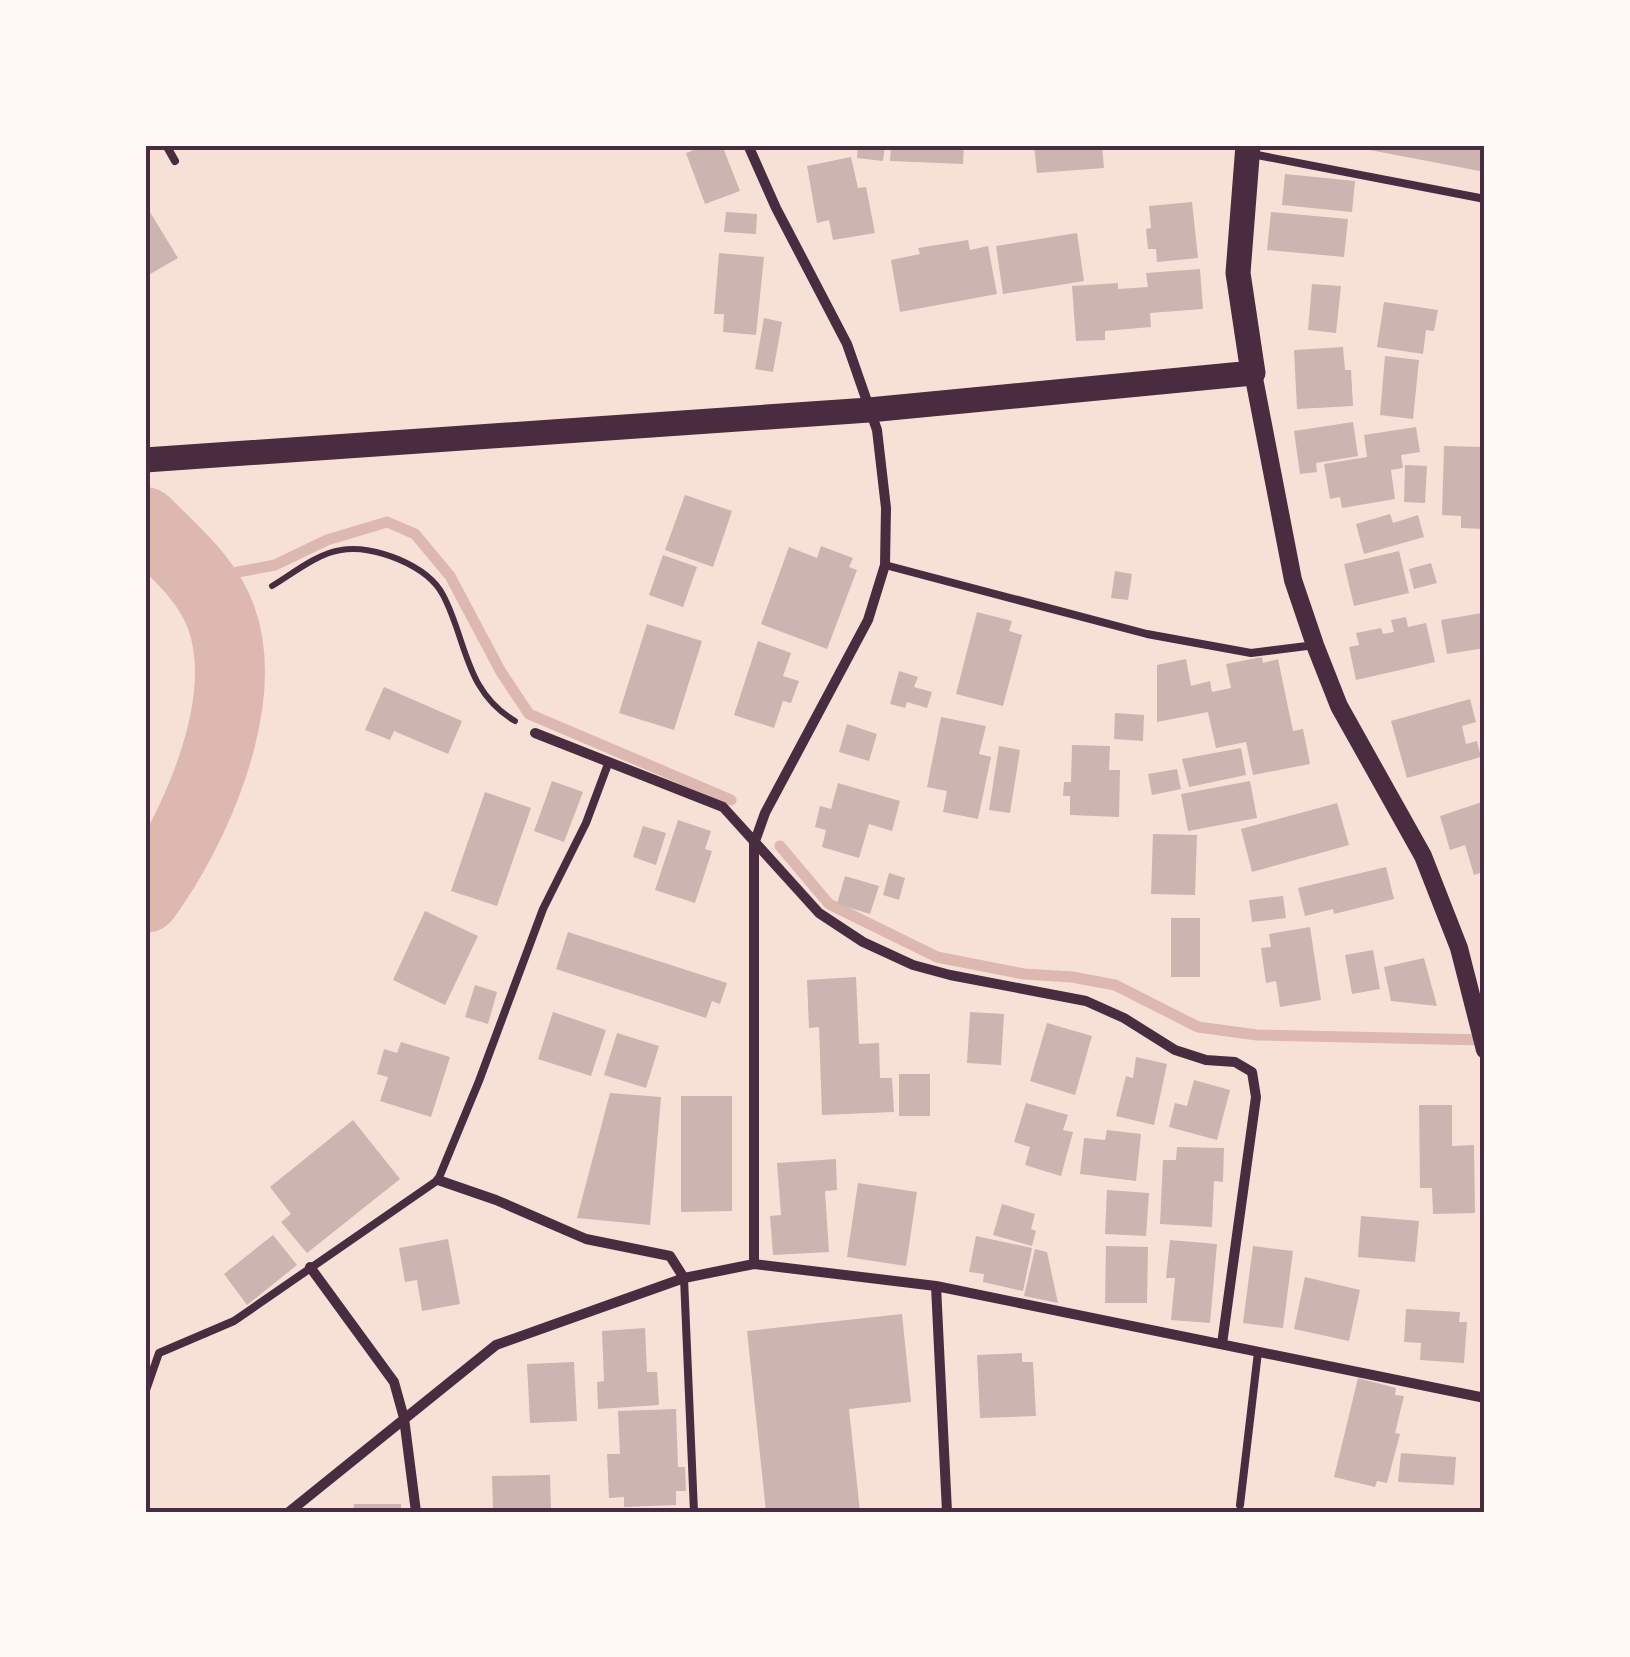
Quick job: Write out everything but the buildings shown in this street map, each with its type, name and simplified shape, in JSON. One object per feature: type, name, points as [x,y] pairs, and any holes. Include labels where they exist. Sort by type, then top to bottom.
[{"type":"main road","points":[[145,460],[869,410],[1253,373],[1238,273],[1248,149]]},
{"type":"street","points":[[748,145],[846,344],[877,430],[886,508],[885,565],[868,620],[764,814],[754,844],[754,1264]]},
{"type":"street","points":[[1253,373],[1293,580],[1315,646],[1339,706],[1423,856],[1459,948],[1485,1050]]},
{"type":"street","points":[[535,733],[723,807],[819,913],[863,942],[913,965],[950,975],[1086,1001],[1124,1018],[1175,1050],[1206,1060],[1236,1062],[1252,1072],[1256,1098],[1222,1344]]},
{"type":"street","points":[[438,1180],[533,1214],[586,1239],[670,1256],[684,1278]]},
{"type":"street","points":[[288,1512],[496,1345],[684,1278],[754,1264],[936,1286],[1485,1398]]},
{"type":"street","points":[[310,1267],[394,1382],[404,1418],[416,1512]]},
{"type":"street","points":[[936,1286],[947,1512]]},
{"type":"lane","points":[[166,145],[175,161]]},
{"type":"lane","points":[[1248,149],[1485,199]]},
{"type":"lane","points":[[885,565],[1164,637],[1252,653],[1315,646]]},
{"type":"lane","points":[[145,1393],[159,1353],[234,1321],[438,1180],[542,909],[586,823],[608,764]]},
{"type":"lane","points":[[684,1278],[694,1512]]},
{"type":"lane","points":[[1240,1504],[1258,1352]]},
{"type":"path","points":[[272,586],[341,550],[374,552],[408,561],[442,592],[460,646],[482,691],[505,716],[535,733]]},
{"type":"waterway","points":[[145,522],[207,590],[221,617],[229,651],[224,725],[213,764],[182,837],[145,898]]},
{"type":"waterway","points":[[201,579],[275,565],[327,540],[387,522],[415,534],[450,576],[501,672],[529,714],[731,800]]},
{"type":"waterway","points":[[780,846],[829,904],[937,957],[1024,974],[1115,985],[1198,1027],[1257,1035],[1485,1040]]}]
